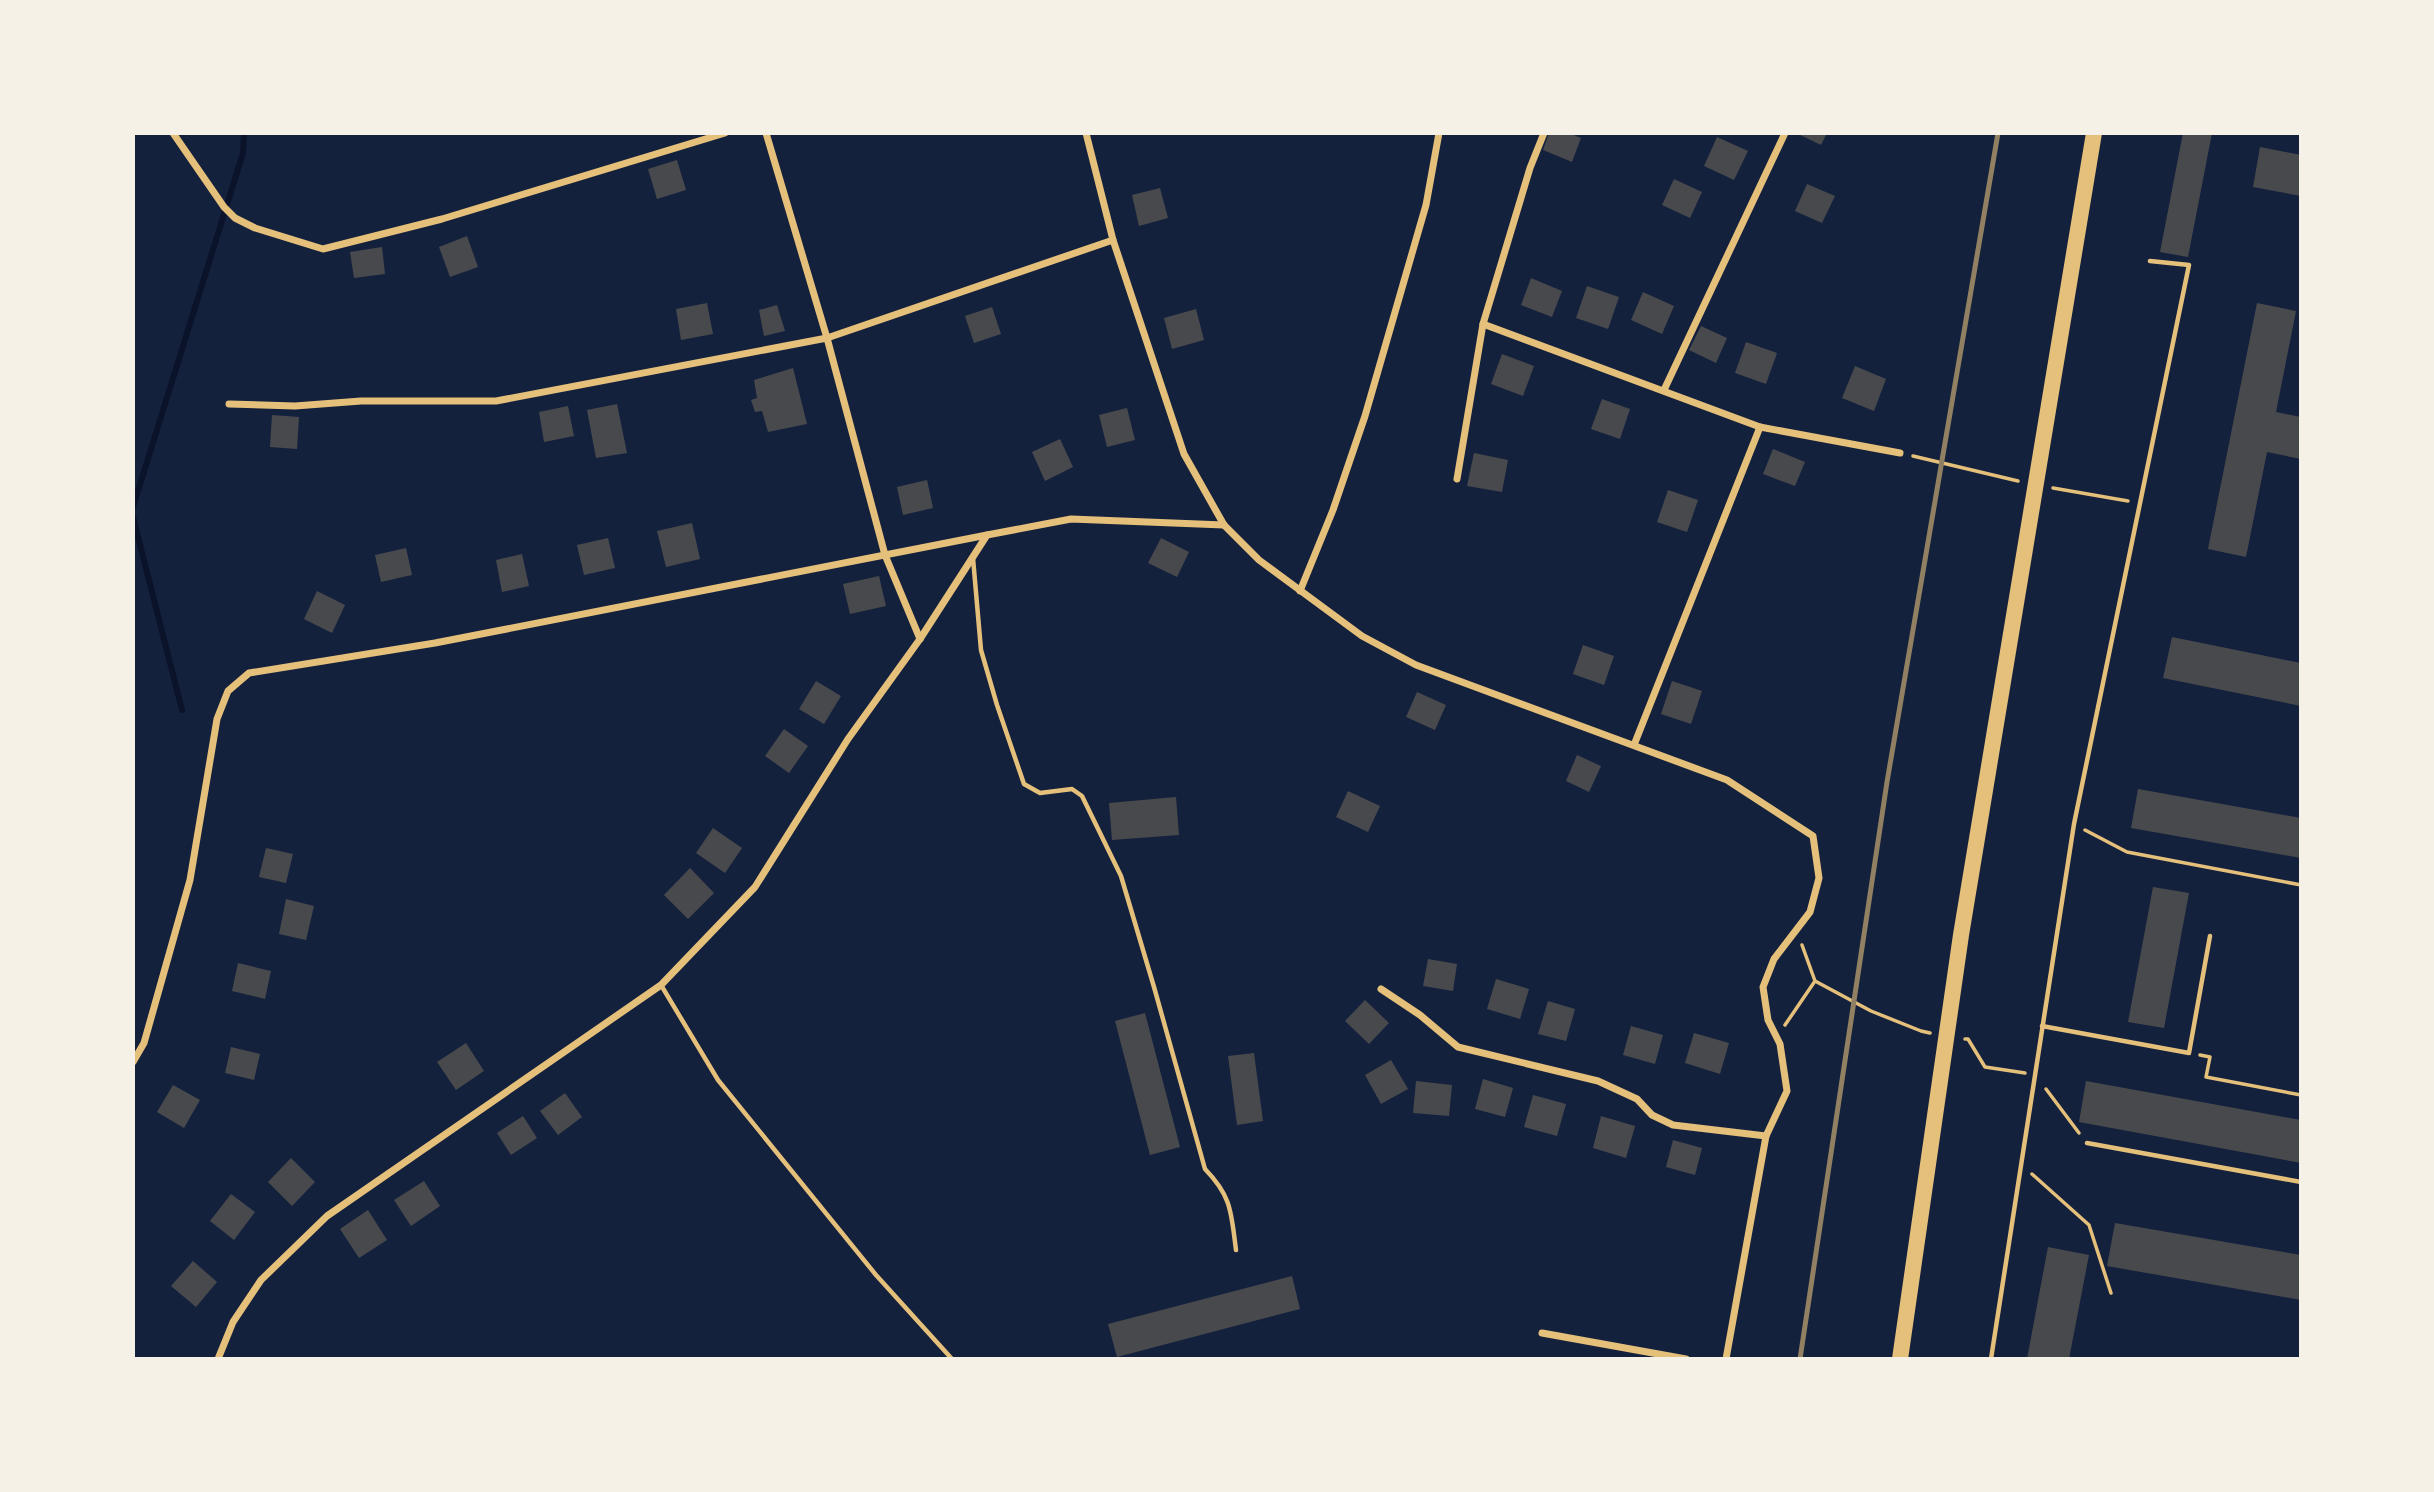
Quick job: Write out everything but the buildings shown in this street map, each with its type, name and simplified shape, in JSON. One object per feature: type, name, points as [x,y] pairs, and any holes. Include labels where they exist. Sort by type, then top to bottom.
[{"type":"main road","points":[[1900,1359],[1961,935],[2094,133]]},
{"type":"street","points":[[173,133],[224,207],[235,218],[255,228],[323,249],[442,219],[725,133]]},
{"type":"street","points":[[766,133],[827,338],[885,555],[920,639]]},
{"type":"street","points":[[1086,133],[1113,240],[1184,453],[1224,525],[1259,561],[1362,636],[1416,665],[1727,780],[1813,835],[1819,878],[1810,912],[1774,959],[1763,987],[1768,1020],[1780,1044],[1787,1091],[1766,1136],[1727,1359]]},
{"type":"street","points":[[1300,591],[1333,510],[1365,416],[1426,205],[1439,133]]},
{"type":"street","points":[[1457,479],[1483,324],[1530,168],[1544,133]]},
{"type":"street","points":[[1664,390],[1785,133]]},
{"type":"street","points":[[229,404],[496,401],[827,338],[1113,240]]},
{"type":"street","points":[[1483,324],[1760,428],[1900,453]]},
{"type":"street","points":[[1634,745],[1760,428]]},
{"type":"street","points":[[133,1062],[144,1043],[190,880],[217,719],[228,691],[249,673],[435,643],[1071,519],[1224,525]]},
{"type":"street","points":[[218,1359],[233,1322],[261,1280],[327,1216],[662,985],[755,887],[848,739],[920,639],[987,535]]},
{"type":"street","points":[[1381,989],[1458,1047],[1598,1081],[1637,1099],[1652,1115],[1673,1125],[1766,1136]]},
{"type":"street","points":[[1542,1333],[1686,1359]]},
{"type":"lane","points":[[1991,1359],[2074,824],[2189,265],[2150,261]]},
{"type":"lane","points":[[973,557],[981,650],[1024,784],[1040,793],[1072,789],[1082,796],[1121,876],[1205,1168],[1220,1184],[1230,1206],[1236,1250]]},
{"type":"lane","points":[[2042,1026],[2189,1053],[2210,936]]},
{"type":"lane","points":[[662,985],[718,1080],[876,1275],[952,1359]]},
{"type":"lane","points":[[2087,1143],[2301,1182]]},
{"type":"path","points":[[2074,824],[2127,852],[2301,885]]},
{"type":"path","points":[[1777,1038],[1815,981],[1796,930]]},
{"type":"path","points":[[2189,1053],[2210,1057],[2206,1077],[2301,1095]]},
{"type":"path","points":[[2021,1165],[2047,1185],[2089,1225],[2111,1293]]},
{"type":"waterway","points":[[133,507],[243,153],[244,133]]},
{"type":"waterway","points":[[133,517],[182,710]]},
{"type":"railway","points":[[1800,1359],[1887,782],[1998,133]]}]
